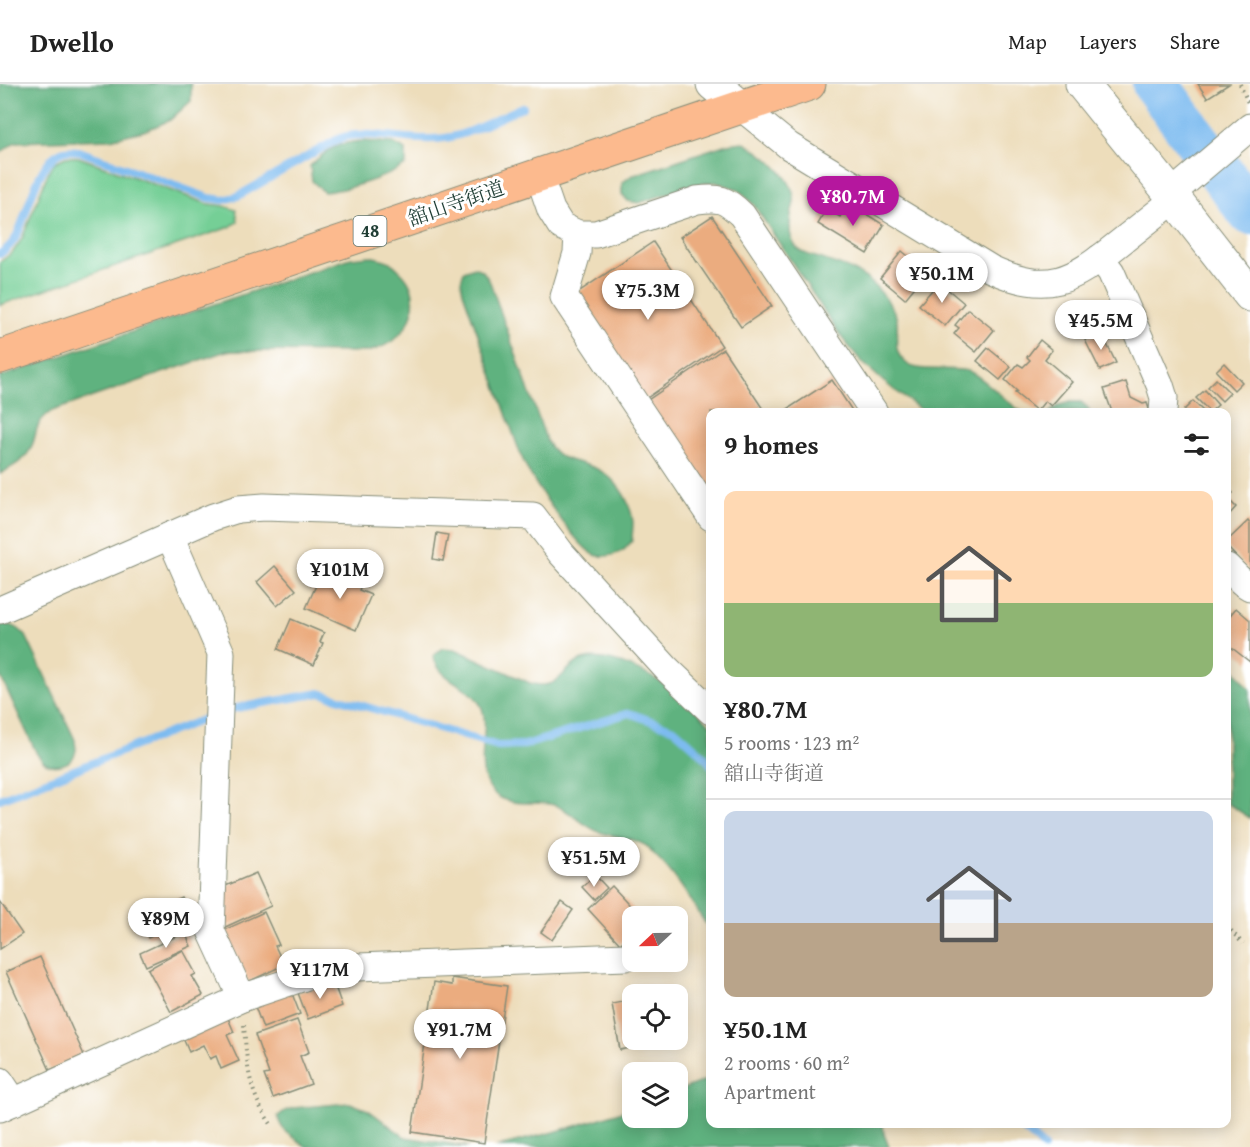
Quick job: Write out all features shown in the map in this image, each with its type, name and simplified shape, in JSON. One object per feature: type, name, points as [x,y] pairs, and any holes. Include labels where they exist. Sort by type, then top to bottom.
[{"type":"main road","name":"舘山寺街道","points":[[0,357],[809,84]]},
{"type":"street","points":[[713,84],[789,146],[991,269],[1011,278],[1032,282],[1054,281],[1074,275],[1100,258],[1244,132]]},
{"type":"street","points":[[1082,84],[1177,192],[1250,295]]},
{"type":"street","points":[[539,175],[551,210],[561,226],[578,234],[596,234],[697,200],[714,198],[730,203],[742,215],[871,408]]},
{"type":"street","points":[[578,234],[577,252],[564,297],[706,510]]},
{"type":"street","points":[[1100,258],[1111,272],[1160,386],[1164,398],[1163,408]]},
{"type":"street","points":[[0,610],[213,517],[238,509],[264,507],[533,516],[561,553],[667,669],[706,706]]},
{"type":"street","points":[[170,536],[221,653],[211,931],[242,998]]},
{"type":"street","points":[[1231,571],[1250,587]]},
{"type":"street","points":[[5,1097],[242,998],[331,968],[622,957]]},
{"type":"path","points":[[1240,84],[1250,106]]},
{"type":"path","points":[[1231,930],[1243,944]]},
{"type":"path","points":[[242,998],[246,1058],[251,1081],[259,1104],[271,1125]]},
{"type":"green space","points":[[0,84],[191,84],[191,101],[170,120],[147,130],[110,139],[15,142],[0,153]]},
{"type":"green space","points":[[363,141],[393,143],[406,150],[406,165],[378,178],[333,191],[324,192],[312,181],[310,166],[322,155],[334,147]]},
{"type":"green space","points":[[743,142],[759,152],[782,172],[792,188],[794,197],[790,231],[792,241],[798,249],[808,255],[856,272],[869,280],[887,300],[896,316],[898,352],[906,363],[918,368],[968,371],[981,378],[1017,408],[918,408],[884,382],[862,362],[842,338],[754,205],[738,189],[715,182],[693,185],[639,203],[628,201],[622,194],[622,183],[631,176],[727,144]]},
{"type":"green space","points":[[66,157],[78,157],[208,204],[236,210],[238,221],[230,227],[0,305],[0,262],[13,252],[22,239],[48,173],[55,162]]},
{"type":"green space","points":[[370,256],[394,265],[406,277],[413,294],[409,321],[404,330],[387,344],[367,352],[226,351],[52,411],[38,426],[32,447],[25,457],[0,474],[0,377],[351,258]]},
{"type":"green space","points":[[474,267],[483,271],[490,282],[547,442],[561,457],[599,470],[613,481],[624,496],[633,522],[632,541],[625,549],[609,556],[595,555],[588,550],[560,519],[527,469],[463,292],[461,281],[464,271]]},
{"type":"green space","points":[[1081,402],[1088,408],[1056,408],[1060,405]]},
{"type":"green space","points":[[0,624],[14,627],[26,636],[75,740],[75,755],[68,762],[58,765],[48,764],[37,754],[0,675]]},
{"type":"green space","points":[[442,648],[455,649],[530,683],[540,685],[547,685],[558,680],[578,662],[603,659],[617,662],[646,674],[671,689],[706,720],[706,924],[678,882],[640,842],[597,831],[554,805],[517,803],[496,795],[488,786],[484,775],[482,763],[484,714],[480,704],[468,691],[442,672],[433,656]]},
{"type":"green space","points":[[1231,665],[1250,689],[1250,818],[1231,806]]},
{"type":"green space","points":[[706,1080],[706,1128],[883,1128],[889,1147],[496,1147],[622,1111],[622,1128],[688,1128],[688,1087]]},
{"type":"green space","points":[[350,1103],[368,1110],[405,1137],[469,1147],[306,1147],[279,1122],[278,1116],[293,1108]]},
{"type":"building","points":[[1198,84],[1229,84],[1207,98]]},
{"type":"building","points":[[848,203],[884,225],[867,254],[818,224],[827,209],[840,217]]},
{"type":"building","points":[[712,216],[772,306],[741,327],[680,237]]},
{"type":"building","points":[[653,242],[722,346],[644,400],[574,295]]},
{"type":"building","points":[[902,251],[927,272],[905,299],[880,278]]},
{"type":"building","points":[[939,282],[964,303],[945,326],[919,305]]},
{"type":"building","points":[[1082,308],[1092,324],[1081,331],[1071,316]]},
{"type":"building","points":[[968,309],[994,330],[976,352],[954,334],[959,328],[955,325]]},
{"type":"building","points":[[1113,325],[1116,331],[1106,336],[1103,330]]},
{"type":"building","points":[[1101,332],[1116,363],[1100,370],[1085,340]]},
{"type":"building","points":[[1040,340],[1052,350],[1045,359],[1072,382],[1051,406],[1045,401],[1039,408],[1033,408],[1015,393],[1017,391],[1005,380],[1018,364],[1023,367],[1030,360],[1027,357]]},
{"type":"building","points":[[988,348],[1011,367],[1000,380],[977,361]]},
{"type":"building","points":[[723,349],[762,408],[706,408],[706,494],[645,402]]},
{"type":"building","points":[[1224,363],[1242,382],[1234,390],[1216,371]]},
{"type":"building","points":[[1216,379],[1230,393],[1222,401],[1208,387]]},
{"type":"building","points":[[832,380],[850,408],[789,408]]},
{"type":"building","points":[[1126,382],[1131,398],[1143,404],[1147,403],[1149,408],[1111,408],[1104,389]]},
{"type":"building","points":[[1205,390],[1218,405],[1215,408],[1206,408],[1196,398]]},
{"type":"building","points":[[1193,401],[1200,408],[1186,408]]},
{"type":"building","points":[[1231,502],[1236,507],[1231,513]]},
{"type":"building","points":[[1248,521],[1250,524],[1249,570],[1231,551],[1231,537]]},
{"type":"building","points":[[437,533],[448,535],[443,561],[433,559]]},
{"type":"building","points":[[275,566],[296,590],[277,606],[257,582]]},
{"type":"building","points":[[321,574],[345,584],[349,574],[363,580],[359,590],[371,595],[356,630],[306,608]]},
{"type":"building","points":[[1236,608],[1250,620],[1250,662],[1231,647],[1231,614]]},
{"type":"building","points":[[291,619],[324,633],[320,642],[323,643],[314,665],[278,649]]},
{"type":"building","points":[[256,873],[271,906],[221,929],[223,887]]},
{"type":"building","points":[[595,875],[607,888],[594,900],[582,887]]},
{"type":"building","points":[[612,886],[631,906],[622,906],[622,942],[620,944],[588,909]]},
{"type":"building","points":[[181,897],[191,918],[148,938],[138,917]]},
{"type":"building","points":[[0,902],[22,934],[0,949]]},
{"type":"building","points":[[562,902],[573,910],[552,940],[541,932]]},
{"type":"building","points":[[264,912],[279,945],[275,946],[284,965],[248,982],[224,930]]},
{"type":"building","points":[[185,932],[191,946],[146,966],[140,953]]},
{"type":"building","points":[[183,950],[196,974],[192,976],[203,995],[171,1012],[148,969]]},
{"type":"building","points":[[40,957],[84,1055],[50,1070],[6,972]]},
{"type":"building","points":[[452,978],[507,986],[484,1143],[412,1132],[434,982],[452,985]]},
{"type":"building","points":[[333,981],[342,1006],[308,1019],[298,993]]},
{"type":"building","points":[[291,991],[300,1014],[263,1028],[254,1004]]},
{"type":"building","points":[[622,1002],[622,1050],[620,1050],[612,1004]]},
{"type":"building","points":[[228,1018],[234,1032],[227,1035],[239,1061],[221,1069],[216,1056],[210,1059],[203,1045],[189,1052],[183,1038]]},
{"type":"building","points":[[297,1020],[309,1052],[300,1056],[311,1084],[273,1098],[264,1075],[269,1074],[255,1035]]},
{"type":"waterway","points":[[1155,84],[1250,212]]},
{"type":"waterway","points":[[0,254],[16,237],[40,175],[55,156],[65,151],[79,151],[209,198],[224,200],[238,196],[344,137],[372,135],[421,139],[445,138],[474,130],[523,107]]},
{"type":"waterway","points":[[231,709],[320,693],[498,746],[525,745],[629,713],[674,729],[706,759]]},
{"type":"waterway","points":[[0,799],[207,718]]},
{"type":"waterway","points":[[1023,1128],[1044,1147]]}]
